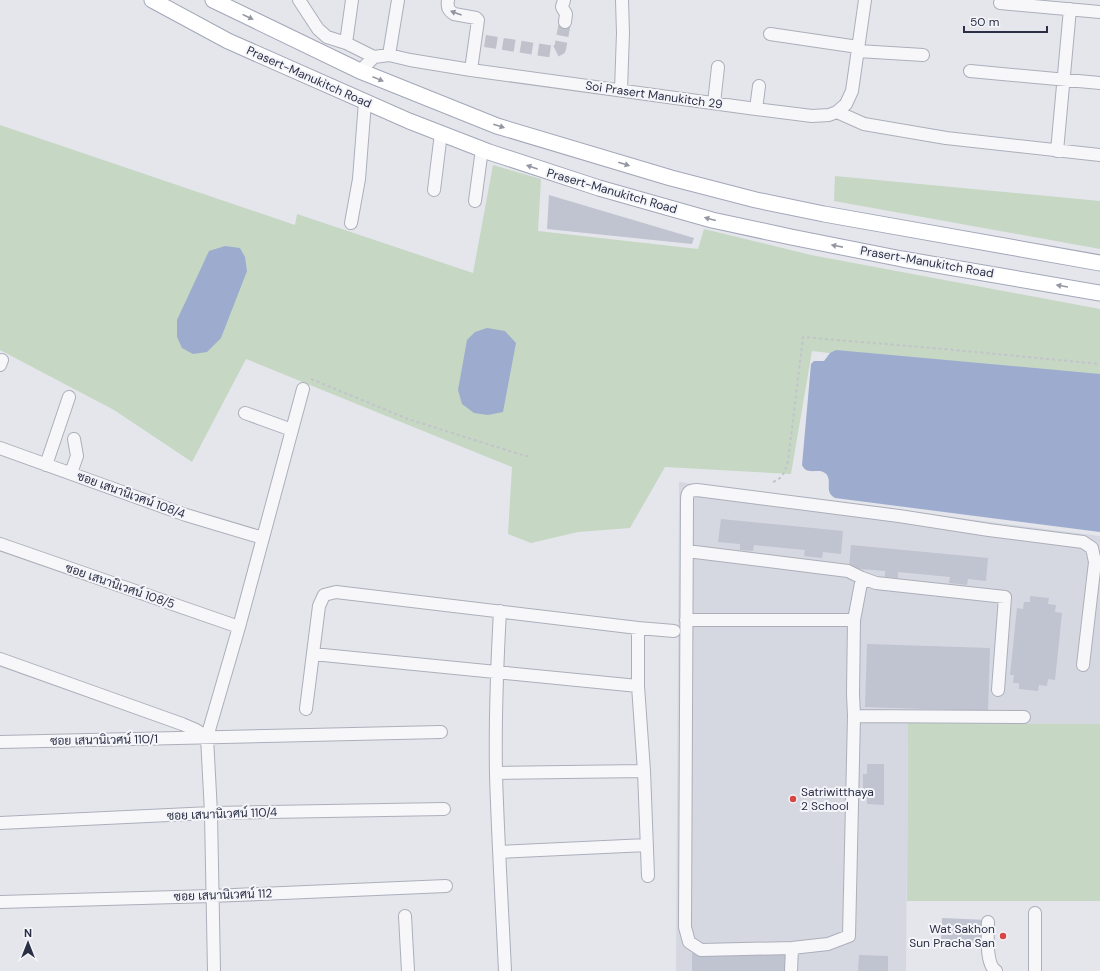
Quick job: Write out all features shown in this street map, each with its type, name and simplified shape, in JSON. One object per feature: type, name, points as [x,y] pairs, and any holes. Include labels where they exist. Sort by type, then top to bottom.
[{"type":"main road","name":"Prasert-Manukitch Road","points":[[152,0],[228,41],[365,102],[482,149],[578,181],[712,220],[902,259],[1100,293]]},
{"type":"main road","points":[[213,0],[360,71],[497,126],[678,180],[756,200],[824,214],[1100,263]]},
{"type":"street","points":[[299,0],[318,29],[327,37],[374,57],[360,71]]},
{"type":"street","points":[[346,44],[352,0]]},
{"type":"street","points":[[389,55],[398,0]]},
{"type":"street","points":[[448,0],[448,7],[454,14],[478,20],[480,40],[471,70]]},
{"type":"street","points":[[564,0],[562,7],[566,14],[565,22]]},
{"type":"street","points":[[621,90],[623,32],[622,0]]},
{"type":"street","points":[[865,0],[852,91],[846,104],[837,112],[864,124],[946,138],[1100,156]]},
{"type":"street","points":[[1000,3],[1034,3],[1100,12]]},
{"type":"street","points":[[1057,151],[1070,9]]},
{"type":"street","points":[[770,34],[858,49],[923,55]]},
{"type":"street","name":"Soi Prasert Manukitch 29","points":[[374,57],[389,55],[471,70],[812,116],[829,115],[837,112]]},
{"type":"street","points":[[714,103],[718,67]]},
{"type":"street","points":[[970,70],[1100,83]]},
{"type":"street","points":[[756,109],[759,86]]},
{"type":"street","points":[[351,223],[359,179],[365,102]]},
{"type":"street","points":[[434,190],[441,133]]},
{"type":"street","points":[[474,201],[482,149]]},
{"type":"street","points":[[214,971],[211,813],[207,737],[239,627],[302,389]]},
{"type":"street","points":[[46,464],[69,397]]},
{"type":"street","points":[[245,413],[292,430]]},
{"type":"street","points":[[71,474],[77,456],[74,439]]},
{"type":"street","name":"ซอย เสนานิเวศน์ 108/4","points":[[0,448],[186,515],[263,538]]},
{"type":"street","points":[[862,578],[854,620],[854,716],[849,936],[828,944],[792,948],[702,950],[689,942],[685,927],[688,492],[693,490],[883,514],[1083,542],[1092,548],[1095,562],[1083,665]]},
{"type":"street","name":"ซอย เสนานิเวศน์ 108/5","points":[[0,544],[239,627]]},
{"type":"street","points":[[687,551],[848,571],[876,583],[1005,597],[998,690]]},
{"type":"street","points":[[306,709],[319,606],[324,595],[336,592],[638,628],[674,630]]},
{"type":"street","points":[[500,611],[497,671],[496,773],[505,971]]},
{"type":"street","points":[[686,620],[854,620]]},
{"type":"street","points":[[638,628],[638,686],[644,771],[648,876]]},
{"type":"street","points":[[313,654],[638,686]]},
{"type":"street","points":[[0,659],[182,724],[207,737]]},
{"type":"street","points":[[854,716],[1024,717]]},
{"type":"street","name":"ซอย เสนานิเวศน์ 110/1","points":[[0,742],[441,732]]},
{"type":"street","points":[[496,773],[644,771]]},
{"type":"street","name":"ซอย เสนานิเวศน์ 110/4","points":[[0,823],[211,813],[444,810]]},
{"type":"street","points":[[499,852],[647,845]]},
{"type":"street","name":"ซอย เสนานิเวศน์ 112","points":[[0,902],[212,896],[446,886]]},
{"type":"street","points":[[1035,971],[1036,913]]},
{"type":"street","points":[[405,916],[408,971]]},
{"type":"street","points":[[988,922],[989,962],[996,971]]},
{"type":"street","points":[[791,971],[792,948]]},
{"type":"path","points":[[773,482],[781,479],[788,461],[803,338],[955,350],[1100,364]]},
{"type":"path","points":[[311,380],[408,419],[519,454],[531,456]]},
{"type":"shaded area","name":"Satriwitthaya 2 School","points":[[679,482],[1100,536],[1100,724],[908,723],[906,971],[676,971]]},
{"type":"green space","points":[[0,125],[295,225],[297,214],[473,273],[493,165],[541,179],[538,231],[698,249],[704,229],[811,255],[1100,309],[1100,385],[812,351],[791,474],[665,467],[630,528],[578,532],[531,543],[508,534],[512,467],[246,359],[192,462],[114,410],[0,350]]},
{"type":"green space","points":[[835,176],[1100,201],[1100,249],[834,201]]},
{"type":"green space","points":[[908,723],[1100,724],[1100,901],[907,901]]},
{"type":"water","points":[[225,246],[240,248],[245,257],[247,271],[221,338],[207,352],[193,354],[182,348],[177,337],[177,320],[209,251]]},
{"type":"water","points":[[487,328],[505,331],[516,343],[503,412],[488,415],[474,413],[462,404],[458,390],[467,340],[475,332]]},
{"type":"water","points":[[836,350],[1100,374],[1100,532],[835,498],[832,496],[829,490],[827,475],[821,471],[810,471],[804,469],[802,465],[811,364],[814,361],[824,361],[830,353]]},
{"type":"building","points":[[549,195],[694,238],[692,244],[547,229]]},
{"type":"building","points":[[721,519],[843,531],[841,554],[823,552],[822,558],[804,556],[805,550],[754,545],[753,551],[740,550],[740,544],[718,542]]},
{"type":"building","points":[[851,545],[988,558],[986,581],[968,579],[967,585],[949,583],[950,577],[898,572],[898,578],[885,577],[885,571],[849,568]]},
{"type":"building","points":[[1030,596],[1049,598],[1048,604],[1056,605],[1055,612],[1062,613],[1055,680],[1048,679],[1047,686],[1039,685],[1038,691],[1019,689],[1019,683],[1013,683],[1014,675],[1010,675],[1017,608],[1023,609],[1024,602],[1030,602]]},
{"type":"building","points":[[867,644],[990,648],[988,711],[865,707]]},
{"type":"building","points":[[867,764],[884,764],[884,805],[867,804],[867,792],[863,792],[863,774],[867,774]]},
{"type":"building","points":[[942,918],[988,920],[988,943],[941,942]]},
{"type":"building","points":[[692,953],[789,954],[789,971],[692,971]]},
{"type":"building","points":[[859,955],[888,956],[888,971],[858,971]]},
{"type":"tunnel","points":[[485,41],[554,52],[560,49],[565,22]]},
{"type":"place","name":"Satriwitthaya 2 School","points":[[793,799]]},
{"type":"place","name":"Wat Sakhon Sun Pracha San","points":[[1003,936]]}]
